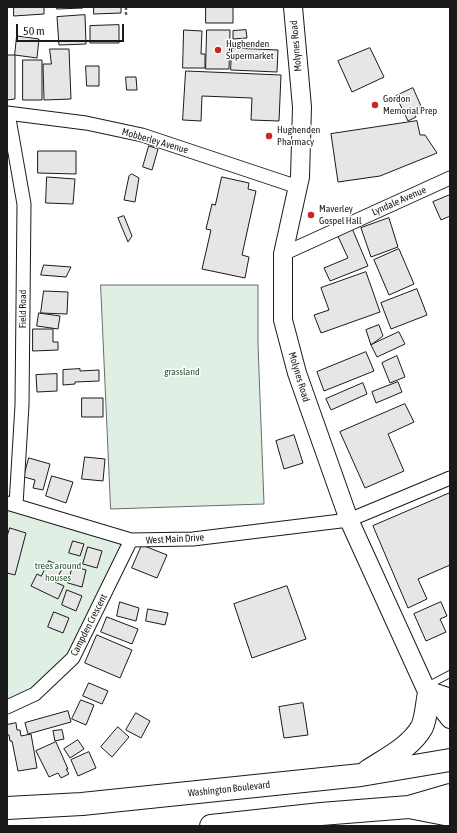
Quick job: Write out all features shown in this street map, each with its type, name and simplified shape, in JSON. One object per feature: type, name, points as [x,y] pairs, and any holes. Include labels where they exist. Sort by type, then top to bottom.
[{"type":"highway","points":[[361,775],[407,745],[416,736],[423,726],[427,690],[450,700]]},
{"type":"highway","name":"Washington Boulevard","points":[[7,808],[90,803],[361,775],[450,760]]},
{"type":"highway","points":[[211,826],[321,814],[408,807],[450,795]]},
{"type":"highway","points":[[408,807],[450,814]]},
{"type":"main road","name":"Molynes Road","points":[[293,7],[302,107],[300,177],[283,254],[283,320],[297,373],[349,520],[427,690],[450,719]]},
{"type":"street","name":"Mobberley Avenue","points":[[7,113],[86,123],[142,135],[298,187]]},
{"type":"street","name":"Field Road","points":[[7,113],[24,204],[22,405],[11,504]]},
{"type":"street","name":"Lyndale Avenue","points":[[283,254],[450,178]]},
{"type":"street","name":"West Main Drive","points":[[11,504],[131,540],[193,539],[349,520],[450,478]]},
{"type":"street","name":"Campden Crescent","points":[[7,707],[35,694],[73,658],[131,540]]},
{"type":"lane","points":[[427,690],[450,674]]},
{"type":"path","points":[[126,7],[126,17]]},
{"type":"green space","name":"grassland","points":[[101,285],[258,285],[258,344],[264,504],[111,509]]},
{"type":"green space","name":"trees around houses","points":[[7,503],[131,540],[73,658],[7,707]]},
{"type":"building","points":[[14,7],[44,7],[44,14],[14,16]]},
{"type":"building","points":[[57,7],[83,7],[83,8],[57,9]]},
{"type":"building","points":[[94,7],[121,7],[121,13],[94,14]]},
{"type":"building","points":[[206,7],[233,7],[233,23],[206,23]]},
{"type":"building","points":[[85,15],[86,44],[59,45],[57,17]]},
{"type":"building","points":[[119,25],[119,43],[90,43],[90,26]]},
{"type":"building","points":[[184,30],[202,31],[201,54],[205,54],[205,68],[183,68]]},
{"type":"building","name":"Hughenden Supermarket","points":[[207,30],[230,30],[229,69],[206,69]]},
{"type":"building","points":[[246,30],[247,38],[233,39],[233,31]]},
{"type":"building","points":[[17,36],[39,39],[37,58],[15,55]]},
{"type":"building","points":[[232,48],[278,50],[277,72],[231,70]]},
{"type":"building","points":[[370,48],[384,77],[352,92],[338,61]]},
{"type":"building","points":[[50,49],[69,49],[71,99],[44,100],[43,64],[51,64]]},
{"type":"building","points":[[7,55],[15,55],[15,99],[7,100]]},
{"type":"building","points":[[23,60],[42,60],[42,100],[23,100]]},
{"type":"building","points":[[86,66],[99,66],[99,86],[87,86]]},
{"type":"building","points":[[186,71],[281,75],[279,121],[251,120],[252,98],[202,96],[201,121],[183,120]]},
{"type":"building","points":[[126,77],[136,77],[137,90],[127,90]]},
{"type":"building","points":[[413,88],[421,106],[413,110],[416,117],[408,121],[396,96]]},
{"type":"building","points":[[417,121],[420,135],[425,135],[437,153],[380,176],[338,182],[331,134]]},
{"type":"building","points":[[149,146],[158,149],[152,170],[143,167]]},
{"type":"building","points":[[38,151],[76,151],[76,174],[38,173]]},
{"type":"building","points":[[132,174],[139,178],[135,202],[124,200],[129,176]]},
{"type":"building","points":[[47,177],[75,179],[73,204],[46,203]]},
{"type":"building","points":[[222,177],[249,183],[248,189],[256,191],[242,255],[249,257],[245,278],[202,269],[211,230],[206,229],[212,204],[215,205]]},
{"type":"building","points":[[450,195],[450,216],[441,220],[433,202]]},
{"type":"building","points":[[124,216],[132,236],[128,242],[118,218]]},
{"type":"building","points":[[389,218],[398,247],[371,257],[361,228]]},
{"type":"building","points":[[351,226],[368,266],[330,281],[324,268],[348,258],[336,232]]},
{"type":"building","points":[[399,249],[414,284],[389,295],[374,260]]},
{"type":"building","points":[[44,265],[71,267],[66,277],[41,275]]},
{"type":"building","points":[[366,272],[380,312],[321,333],[314,315],[329,310],[321,288]]},
{"type":"building","points":[[417,289],[427,315],[391,329],[381,303]]},
{"type":"building","points":[[44,291],[68,292],[67,314],[41,313]]},
{"type":"building","points":[[39,313],[60,316],[58,329],[37,326]]},
{"type":"building","points":[[379,325],[383,336],[371,345],[366,330]]},
{"type":"building","points":[[33,329],[53,329],[53,342],[58,342],[58,350],[33,351]]},
{"type":"building","points":[[399,332],[405,344],[377,357],[371,345]]},
{"type":"building","points":[[366,352],[374,371],[324,391],[317,372]]},
{"type":"building","points":[[397,356],[405,377],[390,383],[382,363]]},
{"type":"building","points":[[80,369],[80,371],[99,370],[99,381],[75,382],[75,384],[63,385],[63,370]]},
{"type":"building","points":[[57,374],[57,391],[37,392],[36,375]]},
{"type":"building","points":[[398,382],[402,392],[376,403],[372,392]]},
{"type":"building","points":[[363,383],[367,394],[331,410],[326,399]]},
{"type":"building","points":[[82,398],[103,398],[103,417],[82,417]]},
{"type":"building","points":[[405,404],[414,422],[388,434],[404,471],[365,488],[340,432]]},
{"type":"building","points":[[294,435],[303,463],[284,469],[276,441]]},
{"type":"building","points":[[85,457],[105,459],[103,481],[82,479]]},
{"type":"building","points":[[29,458],[50,464],[43,490],[33,488],[35,480],[24,477]]},
{"type":"building","points":[[52,476],[73,482],[66,503],[46,496]]},
{"type":"building","points":[[450,493],[450,565],[418,579],[427,599],[408,608],[373,526]]},
{"type":"building","points":[[10,528],[26,533],[15,575],[7,573],[7,537]]},
{"type":"building","points":[[73,541],[84,544],[80,556],[69,553]]},
{"type":"building","points":[[142,545],[167,555],[157,578],[132,568]]},
{"type":"building","points":[[88,547],[102,551],[97,568],[83,564]]},
{"type":"building","points":[[49,561],[63,567],[55,582],[64,586],[58,599],[31,586],[37,574],[41,576]]},
{"type":"building","points":[[73,566],[86,570],[82,587],[68,583]]},
{"type":"building","points":[[287,586],[306,639],[252,658],[234,604]]},
{"type":"building","points":[[67,590],[82,596],[76,611],[62,605]]},
{"type":"building","points":[[120,602],[139,608],[136,621],[117,616]]},
{"type":"building","points":[[441,602],[447,616],[440,619],[446,632],[426,641],[414,614]]},
{"type":"building","points":[[148,609],[168,613],[165,625],[146,621]]},
{"type":"building","points":[[54,612],[69,618],[63,633],[48,627]]},
{"type":"building","points":[[107,617],[138,629],[132,644],[101,632]]},
{"type":"building","points":[[97,635],[132,650],[120,678],[85,663]]},
{"type":"building","points":[[89,683],[108,691],[102,704],[83,696]]},
{"type":"building","points":[[81,700],[94,705],[86,725],[72,719]]},
{"type":"building","points":[[303,703],[308,735],[284,738],[279,707]]},
{"type":"building","points":[[68,711],[71,722],[28,734],[25,723]]},
{"type":"building","points":[[136,713],[150,721],[141,738],[126,730]]},
{"type":"building","points":[[16,723],[17,730],[20,730],[21,736],[31,734],[37,768],[18,771],[12,741],[10,741],[9,735],[7,735],[7,725]]},
{"type":"building","points":[[118,727],[129,737],[112,757],[101,747]]},
{"type":"building","points":[[62,730],[64,739],[55,741],[53,731]]},
{"type":"building","points":[[78,740],[84,749],[70,758],[64,749]]},
{"type":"building","points":[[56,742],[69,774],[61,778],[58,773],[49,777],[36,751]]},
{"type":"building","points":[[89,752],[96,768],[78,776],[71,760]]},
{"type":"place","name":"Hughenden Supermarket","points":[[218,50]]},
{"type":"place","name":"Gordon Memorial Prep","points":[[375,105]]},
{"type":"place","name":"Hughenden Pharmacy","points":[[269,136]]},
{"type":"place","name":"Maverley Gospel Hall","points":[[311,215]]}]
